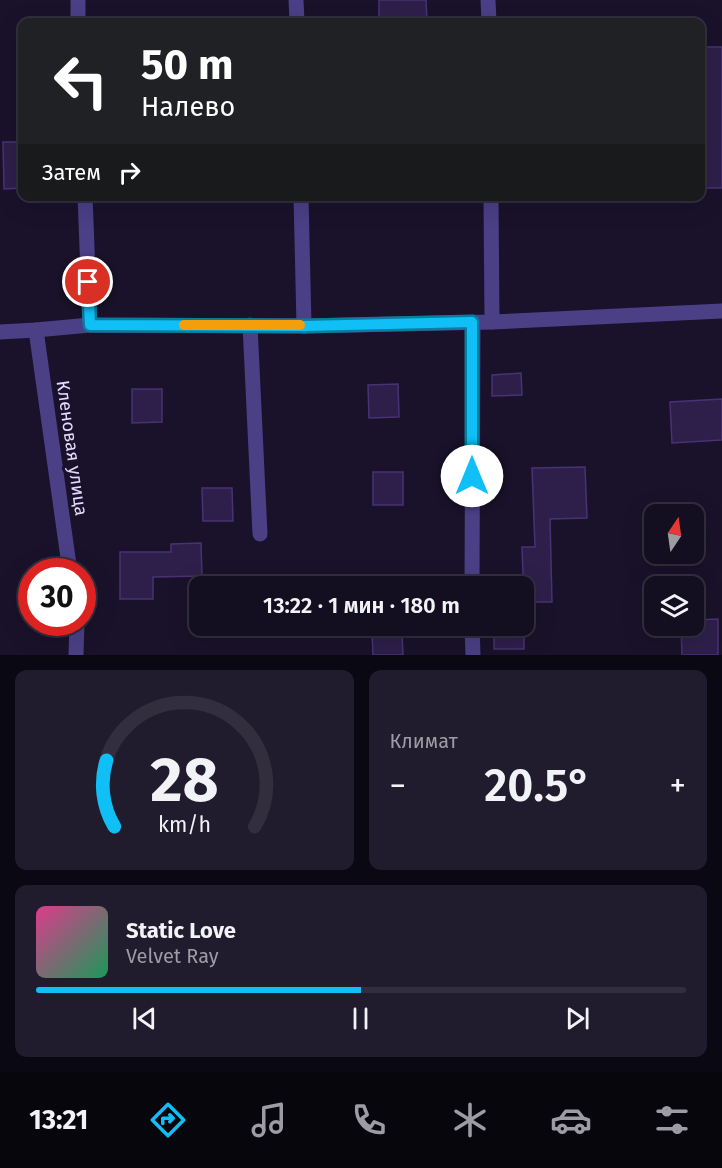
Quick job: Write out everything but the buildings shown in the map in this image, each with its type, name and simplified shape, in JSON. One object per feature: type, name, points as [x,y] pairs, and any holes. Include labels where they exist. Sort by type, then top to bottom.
[{"type":"street","points":[[78,0],[78,18]]},
{"type":"street","points":[[296,0],[297,18]]},
{"type":"street","points":[[488,0],[489,18]]},
{"type":"street","points":[[85,201],[90,325]]},
{"type":"street","points":[[301,201],[304,326]]},
{"type":"street","points":[[490,201],[492,322]]},
{"type":"street","points":[[0,332],[90,325],[304,326],[492,322],[722,311]]},
{"type":"street","points":[[472,322],[472,576]]},
{"type":"street","points":[[250,325],[260,534]]},
{"type":"street","name":"Кленовая улица","points":[[36,330],[68,558]]},
{"type":"street","points":[[76,655],[77,636]]},
{"type":"street","points":[[472,636],[473,655]]},
{"type":"slow traffic","points":[[184,325],[300,325]]},
{"type":"route","points":[[88,282],[90,325],[304,326],[472,322],[472,476]]}]
